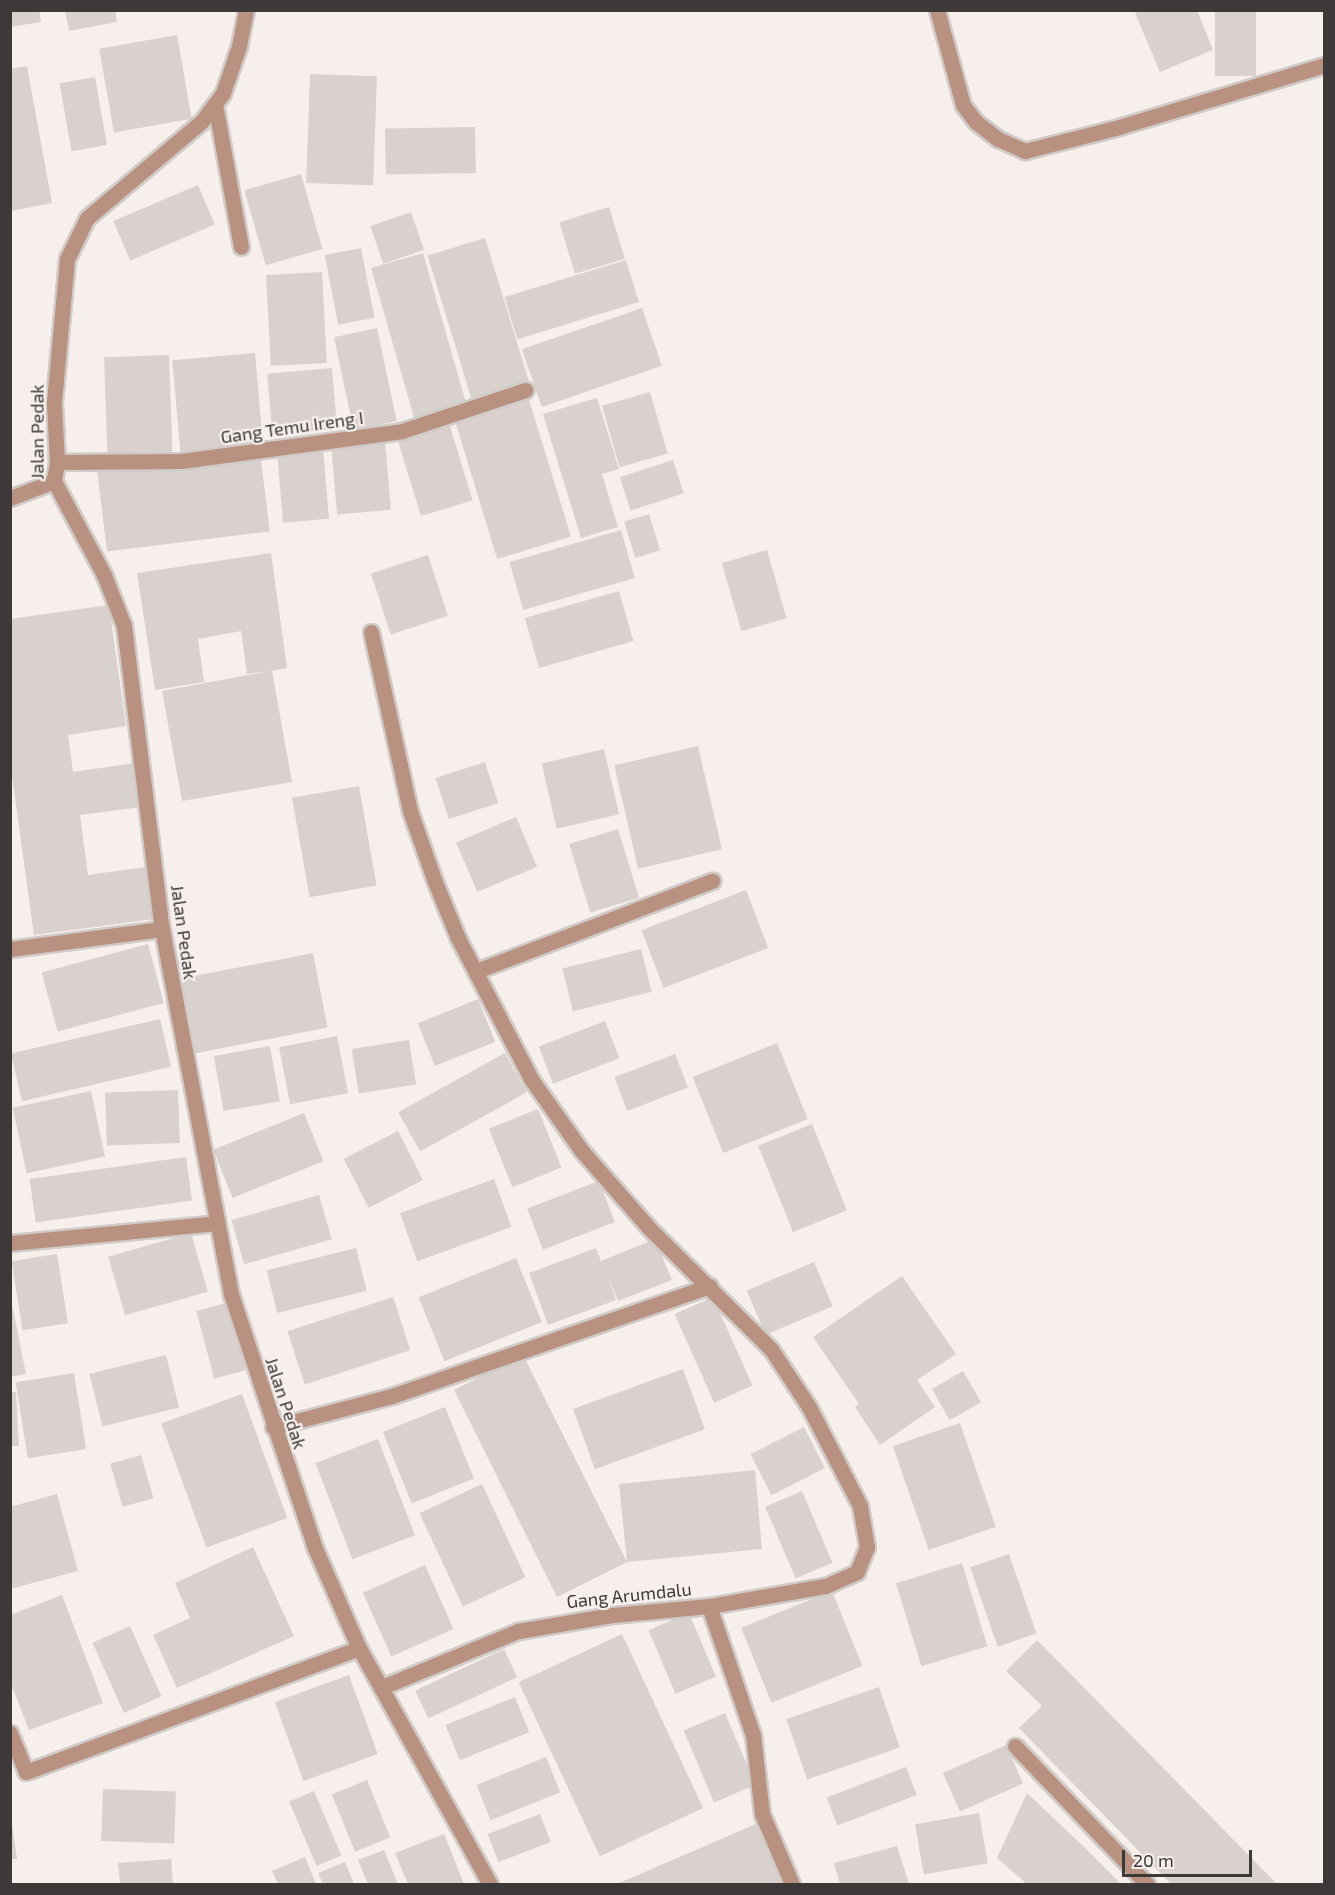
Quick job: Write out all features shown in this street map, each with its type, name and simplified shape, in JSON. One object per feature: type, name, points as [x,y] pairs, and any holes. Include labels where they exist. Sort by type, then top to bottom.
[{"type":"street","name":"Jalan Pedak","points":[[246,10],[239,46],[223,93],[201,122],[87,218],[68,258],[54,403],[57,462],[54,481],[104,575],[124,626],[162,929],[231,1294],[273,1427],[315,1548],[359,1648],[490,1884]]},
{"type":"street","points":[[937,10],[963,105],[976,122],[998,139],[1025,151],[1119,127],[1324,65]]},
{"type":"street","points":[[215,104],[241,247]]},
{"type":"street","name":"Gang Temu Ireng I","points":[[57,462],[181,460],[402,431],[525,390]]},
{"type":"street","points":[[10,498],[54,481]]},
{"type":"street","points":[[371,632],[410,811],[435,882],[531,1079],[581,1150],[649,1228],[771,1349],[809,1407],[860,1506],[867,1547],[857,1572],[825,1586],[709,1606]]},
{"type":"street","points":[[476,970],[712,881]]},
{"type":"street","points":[[10,949],[162,929]]},
{"type":"street","points":[[10,1243],[217,1223]]},
{"type":"street","points":[[273,1427],[392,1396],[710,1286]]},
{"type":"street","name":"Gang Arumdalu","points":[[382,1687],[518,1631],[612,1615],[709,1606],[753,1735],[762,1814],[792,1884]]},
{"type":"street","points":[[10,1733],[26,1772],[359,1648]]},
{"type":"street","points":[[1015,1746],[1147,1884]]},
{"type":"building","points":[[10,10],[39,10],[41,22],[10,27]]},
{"type":"building","points":[[65,10],[115,10],[117,22],[69,31]]},
{"type":"building","points":[[1141,10],[1197,10],[1213,50],[1160,72],[1135,13]]},
{"type":"building","points":[[1215,10],[1256,10],[1256,76],[1215,76]]},
{"type":"building","points":[[177,35],[192,119],[114,132],[99,49]]},
{"type":"building","points":[[27,66],[52,203],[11,211],[10,69]]},
{"type":"building","points":[[310,74],[377,76],[373,185],[306,183]]},
{"type":"building","points":[[95,77],[107,145],[72,151],[60,83]]},
{"type":"building","points":[[475,127],[476,173],[386,175],[385,129]]},
{"type":"building","points":[[301,174],[322,249],[266,265],[244,190]]},
{"type":"building","points":[[198,185],[215,225],[130,261],[113,221]]},
{"type":"building","points":[[609,207],[625,259],[575,274],[559,222]]},
{"type":"building","points":[[411,212],[424,250],[383,264],[370,226]]},
{"type":"building","points":[[485,238],[530,384],[472,402],[428,256]]},
{"type":"building","points":[[361,248],[375,318],[338,325],[325,255]]},
{"type":"building","points":[[423,253],[466,404],[414,419],[371,268]]},
{"type":"building","points":[[626,260],[639,302],[517,339],[505,297]]},
{"type":"building","points":[[322,272],[327,363],[271,366],[266,275]]},
{"type":"building","points":[[642,308],[662,366],[542,407],[522,349]]},
{"type":"building","points":[[377,328],[397,421],[354,430],[334,337]]},
{"type":"building","points":[[255,353],[263,449],[181,456],[172,360]]},
{"type":"building","points":[[169,355],[172,454],[107,456],[104,357]]},
{"type":"building","points":[[332,368],[337,429],[273,434],[267,374]]},
{"type":"building","points":[[650,392],[668,454],[620,467],[602,406]]},
{"type":"building","points":[[527,393],[571,536],[497,559],[453,416]]},
{"type":"building","points":[[597,398],[619,469],[602,474],[618,527],[581,538],[543,414]]},
{"type":"building","points":[[448,420],[473,500],[421,516],[396,436]]},
{"type":"building","points":[[385,442],[391,510],[337,514],[331,447]]},
{"type":"building","points":[[323,450],[329,519],[283,523],[277,454]]},
{"type":"building","points":[[260,452],[270,531],[107,551],[97,472]]},
{"type":"building","points":[[673,460],[684,493],[631,511],[620,477]]},
{"type":"building","points":[[649,514],[660,550],[635,558],[624,522]]},
{"type":"building","points":[[621,530],[635,578],[523,610],[509,562]]},
{"type":"building","points":[[767,550],[787,618],[741,631],[722,563]]},
{"type":"building","points":[[271,553],[287,668],[272,671],[292,782],[182,801],[162,691],[270,671],[247,674],[241,631],[198,639],[204,682],[155,690],[137,573]]},
{"type":"building","points":[[428,555],[448,616],[391,634],[371,574]]},
{"type":"building","points":[[619,591],[633,641],[539,668],[525,618]]},
{"type":"building","points":[[109,605],[126,726],[68,735],[73,772],[135,763],[142,807],[80,815],[88,875],[146,867],[154,919],[34,935],[10,762],[10,619]]},
{"type":"building","points":[[698,746],[722,849],[638,869],[614,765]]},
{"type":"building","points":[[604,749],[619,814],[557,829],[542,763]]},
{"type":"building","points":[[485,762],[498,803],[449,819],[436,778]]},
{"type":"building","points":[[359,786],[377,885],[310,897],[292,798]]},
{"type":"building","points":[[516,817],[537,867],[477,892],[456,842]]},
{"type":"building","points":[[618,829],[639,898],[590,913],[569,844]]},
{"type":"building","points":[[746,890],[768,948],[664,988],[641,930]]},
{"type":"building","points":[[148,944],[164,1003],[58,1031],[42,972]]},
{"type":"building","points":[[641,949],[652,992],[573,1011],[562,969]]},
{"type":"building","points":[[313,953],[328,1028],[196,1053],[181,979]]},
{"type":"building","points":[[478,999],[495,1042],[435,1066],[418,1023]]},
{"type":"building","points":[[160,1019],[171,1067],[22,1101],[11,1053]]},
{"type":"building","points":[[605,1021],[619,1058],[553,1084],[539,1046]]},
{"type":"building","points":[[337,1036],[348,1093],[290,1104],[279,1047]]},
{"type":"building","points":[[409,1040],[416,1084],[359,1094],[352,1049]]},
{"type":"building","points":[[777,1043],[808,1119],[723,1153],[693,1077]]},
{"type":"building","points":[[270,1046],[280,1101],[224,1111],[214,1056]]},
{"type":"building","points":[[505,1053],[527,1092],[420,1152],[398,1112]]},
{"type":"building","points":[[675,1054],[688,1088],[627,1111],[614,1077]]},
{"type":"building","points":[[178,1090],[180,1143],[107,1146],[105,1093]]},
{"type":"building","points":[[91,1091],[105,1157],[27,1173],[13,1108]]},
{"type":"building","points":[[538,1109],[562,1167],[512,1187],[489,1129]]},
{"type":"building","points":[[304,1113],[323,1161],[233,1198],[213,1150]]},
{"type":"building","points":[[812,1124],[847,1210],[793,1232],[758,1146]]},
{"type":"building","points":[[398,1131],[423,1180],[369,1208],[344,1159]]},
{"type":"building","points":[[186,1157],[192,1201],[36,1223],[30,1179]]},
{"type":"building","points":[[494,1179],[511,1227],[417,1261],[400,1213]]},
{"type":"building","points":[[599,1181],[615,1222],[543,1250],[527,1209]]},
{"type":"building","points":[[319,1195],[332,1239],[244,1264],[232,1220]]},
{"type":"building","points":[[191,1233],[208,1292],[125,1315],[108,1257]]},
{"type":"building","points":[[655,1239],[672,1280],[618,1301],[607,1274],[616,1300],[548,1325],[529,1273],[596,1248],[601,1261]]},
{"type":"building","points":[[356,1248],[367,1291],[277,1313],[267,1270]]},
{"type":"building","points":[[57,1254],[68,1323],[23,1330],[12,1261]]},
{"type":"building","points":[[516,1258],[542,1322],[444,1361],[419,1297]]},
{"type":"building","points":[[814,1262],[833,1306],[766,1335],[747,1291]]},
{"type":"building","points":[[902,1276],[956,1354],[917,1380],[935,1407],[880,1445],[855,1407],[859,1404],[813,1337]]},
{"type":"building","points":[[10,1294],[26,1374],[10,1377]]},
{"type":"building","points":[[393,1297],[410,1350],[305,1385],[287,1331]]},
{"type":"building","points":[[713,1297],[752,1386],[714,1403],[675,1314]]},
{"type":"building","points":[[230,1302],[248,1370],[214,1379],[196,1311]]},
{"type":"building","points":[[166,1355],[179,1407],[102,1427],[89,1374]]},
{"type":"building","points":[[523,1355],[627,1562],[557,1597],[454,1390]]},
{"type":"building","points":[[683,1369],[705,1429],[595,1469],[573,1409]]},
{"type":"building","points":[[963,1371],[981,1402],[950,1420],[932,1389]]},
{"type":"building","points":[[74,1373],[86,1449],[28,1458],[16,1382]]},
{"type":"building","points":[[10,1392],[16,1392],[19,1446],[10,1446]]},
{"type":"building","points":[[242,1394],[287,1518],[206,1547],[161,1423]]},
{"type":"building","points":[[445,1407],[474,1478],[412,1503],[383,1432]]},
{"type":"building","points":[[960,1423],[996,1527],[929,1550],[893,1446]]},
{"type":"building","points":[[804,1427],[825,1468],[771,1495],[751,1454]]},
{"type":"building","points":[[378,1439],[415,1535],[352,1559],[315,1463]]},
{"type":"building","points":[[141,1455],[153,1498],[123,1507],[110,1464]]},
{"type":"building","points":[[755,1470],[762,1549],[627,1562],[619,1484]]},
{"type":"building","points":[[482,1484],[526,1577],[463,1607],[419,1513]]},
{"type":"building","points":[[802,1491],[832,1563],[796,1578],[765,1507]]},
{"type":"building","points":[[57,1494],[78,1571],[10,1589],[10,1507]]},
{"type":"building","points":[[253,1547],[294,1636],[177,1688],[153,1635],[190,1618],[175,1583]]},
{"type":"building","points":[[1009,1554],[1036,1633],[998,1647],[970,1567]]},
{"type":"building","points":[[962,1563],[987,1646],[921,1666],[896,1583]]},
{"type":"building","points":[[425,1565],[453,1629],[391,1657],[363,1593]]},
{"type":"building","points":[[832,1591],[862,1666],[771,1703],[741,1628]]},
{"type":"building","points":[[62,1595],[103,1703],[29,1730],[10,1681],[10,1615]]},
{"type":"building","points":[[689,1613],[716,1677],[675,1694],[648,1630]]},
{"type":"building","points":[[130,1626],[161,1696],[124,1713],[93,1643]]},
{"type":"building","points":[[622,1634],[703,1808],[600,1856],[519,1682]]},
{"type":"building","points":[[1037,1640],[1277,1884],[1171,1884],[1019,1728],[1042,1706],[1006,1671]]},
{"type":"building","points":[[504,1649],[517,1677],[428,1719],[415,1690]]},
{"type":"building","points":[[349,1675],[378,1754],[303,1781],[275,1702]]},
{"type":"building","points":[[879,1687],[900,1748],[807,1779],[786,1719]]},
{"type":"building","points":[[515,1697],[529,1732],[460,1760],[445,1725]]},
{"type":"building","points":[[725,1713],[755,1785],[714,1802],[684,1731]]},
{"type":"building","points":[[1006,1745],[1023,1783],[960,1811],[943,1773]]},
{"type":"building","points":[[546,1757],[560,1792],[491,1820],[476,1785]]},
{"type":"building","points":[[906,1767],[917,1795],[837,1825],[827,1797]]},
{"type":"building","points":[[367,1780],[390,1837],[355,1852],[332,1794]]},
{"type":"building","points":[[103,1789],[176,1792],[174,1844],[101,1841]]},
{"type":"building","points":[[314,1791],[341,1855],[316,1866],[289,1802]]},
{"type":"building","points":[[1027,1793],[1121,1884],[1027,1884],[997,1858]]},
{"type":"building","points":[[10,1810],[17,1859],[10,1859]]},
{"type":"building","points":[[979,1813],[988,1863],[924,1875],[915,1824]]},
{"type":"building","points":[[540,1814],[551,1842],[498,1862],[488,1834]]},
{"type":"building","points":[[756,1824],[783,1884],[617,1884]]},
{"type":"building","points":[[444,1834],[464,1884],[408,1884],[395,1853]]},
{"type":"building","points":[[897,1846],[909,1884],[840,1884],[834,1863]]},
{"type":"building","points":[[384,1850],[398,1884],[368,1884],[358,1860]]},
{"type":"building","points":[[305,1857],[316,1884],[278,1884],[272,1871]]},
{"type":"building","points":[[171,1859],[173,1884],[120,1884],[118,1863]]},
{"type":"building","points":[[345,1862],[354,1884],[323,1884],[318,1873]]}]
